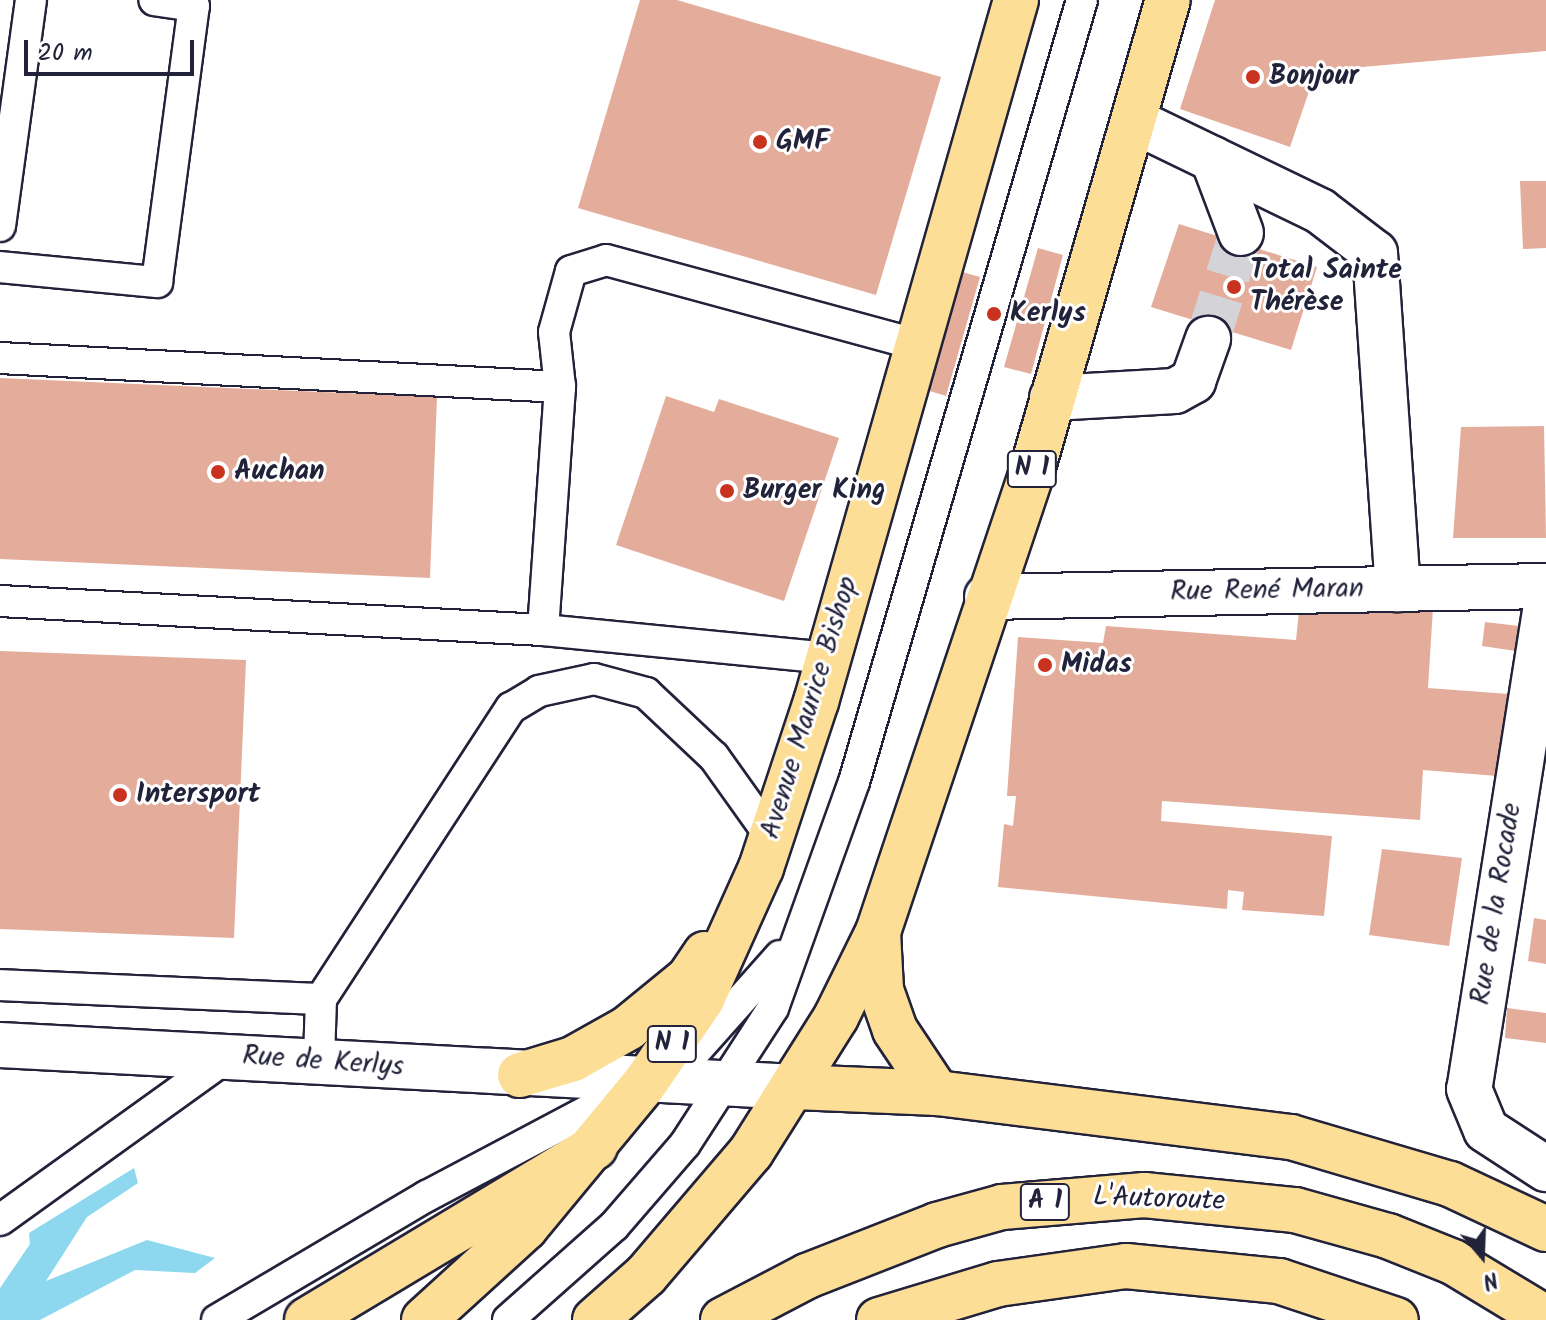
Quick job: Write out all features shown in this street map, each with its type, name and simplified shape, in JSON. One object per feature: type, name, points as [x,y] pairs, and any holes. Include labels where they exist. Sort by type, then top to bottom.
[{"type":"main road","name":"Avenue Maurice Bishop","points":[[424,1320],[525,1228],[645,1083],[702,999],[766,853],[829,658],[1016,0]]},
{"type":"main road","name":"N 1","points":[[595,1320],[665,1252],[795,1087],[878,932],[1052,398],[1168,0]]},
{"type":"main road","points":[[520,1075],[614,1036],[689,978],[766,853]]},
{"type":"main road","points":[[878,932],[881,990],[895,1030],[937,1093]]},
{"type":"main road","points":[[795,1087],[937,1093],[1291,1137],[1450,1184],[1546,1229]]},
{"type":"main road","points":[[307,1320],[595,1147]]},
{"type":"main road","name":"L'Autoroute","points":[[723,1320],[807,1276],[888,1241],[1002,1207],[1144,1195],[1209,1198],[1295,1210],[1388,1236],[1453,1262],[1546,1318]]},
{"type":"main road","points":[[879,1320],[998,1284],[1126,1266],[1279,1281],[1396,1320]]},
{"type":"street","points":[[1134,121],[1320,211],[1375,253],[1398,589]]},
{"type":"street","points":[[1213,159],[1241,233]]},
{"type":"street","points":[[1052,398],[1175,391],[1193,381],[1208,339]]},
{"type":"street","name":"Rue René Maran","points":[[987,597],[1546,586]]},
{"type":"street","name":"Rue de la Rocade","points":[[1546,605],[1469,1089],[1486,1130],[1546,1169]]},
{"type":"street","name":"Rue de Kerlys","points":[[0,1045],[319,1058],[645,1083],[795,1087]]},
{"type":"lane","points":[[0,226],[31,0]]},
{"type":"lane","points":[[0,267],[157,282],[194,6],[154,0]]},
{"type":"lane","points":[[508,1320],[614,1226],[727,1086],[773,1008],[854,782],[1082,0]]},
{"type":"lane","points":[[543,630],[560,387],[554,332],[571,271],[587,261],[606,260],[919,345]]},
{"type":"lane","points":[[0,358],[560,387]]},
{"type":"lane","points":[[0,601],[543,630],[829,658]]},
{"type":"lane","points":[[319,1058],[321,999],[511,708],[539,691],[594,679],[646,693],[672,710],[714,757],[766,853]]},
{"type":"lane","points":[[217,1320],[427,1196],[645,1083],[722,1030],[806,918]]},
{"type":"lane","points":[[0,985],[321,999]]},
{"type":"lane","points":[[0,1220],[230,1055]]},
{"type":"water","points":[[134,1168],[138,1183],[87,1217],[46,1281],[147,1240],[215,1258],[195,1273],[135,1270],[40,1320],[0,1320],[0,1288],[30,1244],[29,1233]]},
{"type":"building","name":"GMF","points":[[640,0],[677,0],[941,77],[876,295],[578,208]]},
{"type":"building","points":[[1215,0],[1546,0],[1546,51],[1316,71],[1290,147],[1180,109]]},
{"type":"building","points":[[1520,181],[1546,181],[1546,248],[1523,249]]},
{"type":"building","name":"Total Sainte Thérèse","points":[[1179,224],[1317,267],[1291,350],[1151,307]]},
{"type":"building","points":[[1038,248],[1063,255],[1031,374],[1004,367]]},
{"type":"building","points":[[955,270],[980,277],[946,396],[920,388]]},
{"type":"building","points":[[0,378],[437,397],[430,578],[0,559]]},
{"type":"building","name":"Burger King","points":[[666,396],[714,412],[719,399],[839,438],[784,601],[616,545]]},
{"type":"building","points":[[1544,426],[1546,538],[1453,538],[1461,427]]},
{"type":"building","points":[[1433,608],[1428,688],[1509,694],[1497,776],[1423,770],[1420,820],[1162,801],[1161,821],[1332,836],[1324,916],[1242,910],[1244,892],[1228,890],[1227,909],[998,887],[1004,824],[1013,826],[1016,796],[1007,796],[1018,637],[1103,643],[1106,626],[1296,640],[1299,611]]},
{"type":"building","points":[[1485,622],[1519,626],[1516,651],[1482,646]]},
{"type":"building","name":"Intersport","points":[[0,651],[246,660],[234,938],[0,929]]},
{"type":"building","points":[[1382,849],[1462,858],[1449,946],[1369,935]]},
{"type":"building","points":[[1534,918],[1546,920],[1546,964],[1528,961]]},
{"type":"building","points":[[1507,1008],[1546,1013],[1546,1043],[1505,1038]]},
{"type":"tunnel","points":[[1208,339],[1241,233]]},
{"type":"place","name":"Bonjour","points":[[1253,77]]},
{"type":"place","name":"GMF","points":[[760,142]]},
{"type":"place","name":"Total Sainte Thérèse","points":[[1234,287]]},
{"type":"place","name":"Kerlys","points":[[994,314]]},
{"type":"place","name":"Auchan","points":[[218,472]]},
{"type":"place","name":"Burger King","points":[[727,491]]},
{"type":"place","name":"Midas","points":[[1045,665]]},
{"type":"place","name":"Intersport","points":[[120,795]]}]
